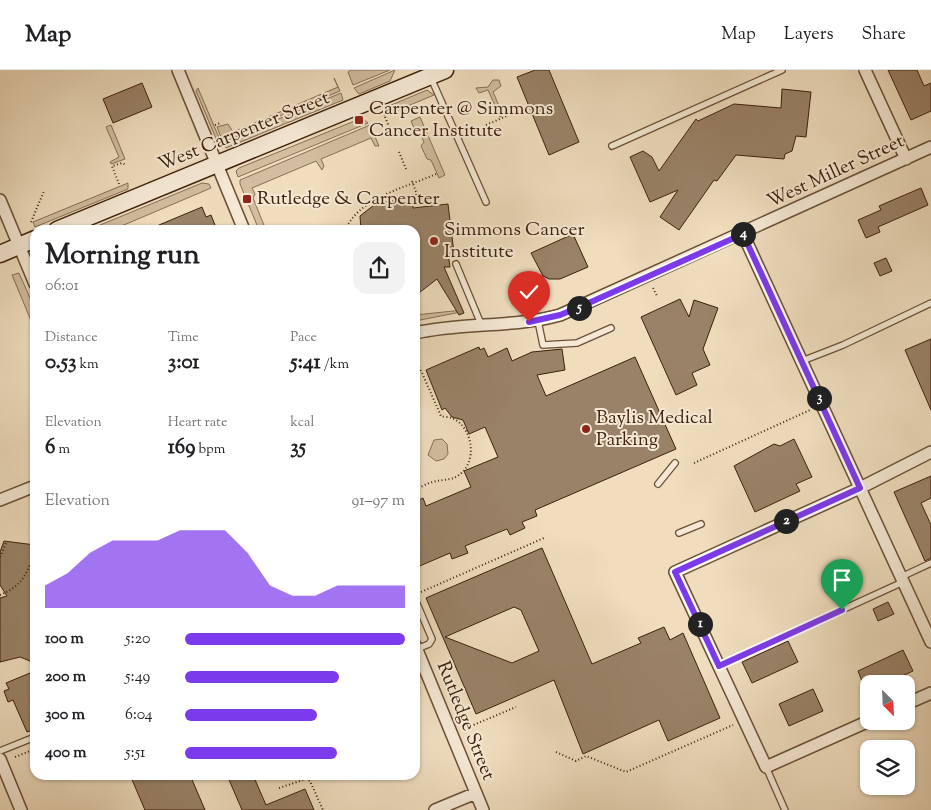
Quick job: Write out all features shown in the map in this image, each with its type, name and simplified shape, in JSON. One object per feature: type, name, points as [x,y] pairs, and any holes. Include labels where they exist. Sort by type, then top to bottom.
[{"type":"street","points":[[178,70],[242,225]]},
{"type":"street","points":[[865,70],[906,159]]},
{"type":"street","name":"West Carpenter Street","points":[[70,225],[438,73]]},
{"type":"street","name":"West Miller Street","points":[[420,332],[481,324],[538,320],[582,306],[931,147]]},
{"type":"street","points":[[0,200],[30,272]]},
{"type":"street","points":[[743,234],[931,642]]},
{"type":"street","points":[[0,254],[30,241]]},
{"type":"street","points":[[860,725],[766,767],[675,572],[860,488],[931,452]]},
{"type":"street","points":[[0,500],[30,488]]},
{"type":"street","name":"Rutledge Street","points":[[420,657],[483,810]]},
{"type":"street","points":[[915,700],[931,693]]},
{"type":"street","points":[[0,759],[21,810]]},
{"type":"street","points":[[435,810],[476,793]]},
{"type":"lane","points":[[612,146],[782,70]]},
{"type":"lane","points":[[438,73],[486,202]]},
{"type":"lane","points":[[456,264],[481,324]]},
{"type":"lane","points":[[802,361],[843,345],[931,303]]},
{"type":"lane","points":[[538,320],[544,345],[577,342],[611,328]]},
{"type":"lane","points":[[658,484],[675,463]]},
{"type":"lane","points":[[679,533],[690,532],[701,524]]},
{"type":"lane","points":[[719,666],[902,580],[931,563]]},
{"type":"lane","points":[[420,611],[432,640],[429,644],[420,646]]},
{"type":"lane","points":[[0,751],[30,739]]},
{"type":"lane","points":[[766,767],[785,810]]},
{"type":"path","points":[[486,125],[518,111]]},
{"type":"path","points":[[385,117],[394,138]]},
{"type":"path","points":[[215,125],[220,123]]},
{"type":"path","points":[[400,152],[406,169]]},
{"type":"path","points":[[119,184],[112,166],[122,162],[126,165]]},
{"type":"path","points":[[348,225],[354,215],[367,204],[436,174]]},
{"type":"path","points":[[412,183],[416,192],[417,207]]},
{"type":"path","points":[[31,222],[44,191]]},
{"type":"path","points":[[653,288],[657,296]]},
{"type":"path","points":[[420,369],[440,416],[453,418],[461,424],[470,443],[471,452],[466,468],[460,474],[420,488]]},
{"type":"path","points":[[694,463],[810,410]]},
{"type":"path","points":[[421,592],[544,538]]},
{"type":"path","points":[[0,557],[6,543]]},
{"type":"path","points":[[0,596],[15,589],[23,580],[30,564]]},
{"type":"path","points":[[464,729],[516,707]]},
{"type":"path","points":[[556,752],[576,761],[586,756],[626,772],[733,725]]},
{"type":"path","points":[[15,757],[30,751]]},
{"type":"path","points":[[279,788],[303,780]]},
{"type":"path","points":[[308,780],[323,810]]},
{"type":"shaded area","points":[[351,70],[390,70],[353,85],[348,72]]},
{"type":"shaded area","points":[[395,70],[390,81],[359,94],[354,88]]},
{"type":"shaded area","points":[[334,78],[340,91],[222,140],[217,127],[228,124],[233,132],[338,87]]},
{"type":"shaded area","points":[[493,80],[499,80],[501,86],[493,92],[503,115],[500,117],[488,90],[479,93],[476,88],[488,87]]},
{"type":"shaded area","points":[[198,88],[220,140],[217,141],[196,91]]},
{"type":"shaded area","points":[[427,90],[434,95],[384,116],[389,106]]},
{"type":"shaded area","points":[[341,93],[343,100],[226,148],[223,142]]},
{"type":"shaded area","points":[[420,117],[445,175],[439,178],[431,160],[427,159],[421,146],[424,142],[418,129],[414,128],[411,121]]},
{"type":"shaded area","points":[[362,118],[368,123],[238,177],[236,171],[239,168]]},
{"type":"shaded area","points":[[111,125],[125,159],[111,164],[110,162],[119,157],[106,127]]},
{"type":"shaded area","points":[[370,125],[379,146],[375,146],[371,138],[321,159],[324,166],[322,170],[316,161],[252,188],[255,194],[253,198],[264,225],[257,225],[240,180]]},
{"type":"shaded area","points":[[128,183],[128,189],[40,225],[34,225],[33,222]]},
{"type":"shaded area","points":[[202,183],[209,184],[211,188],[124,225],[100,225]]},
{"type":"shaded area","points":[[19,273],[30,298],[30,318],[12,275]]},
{"type":"shaded area","points":[[463,310],[420,320],[420,314]]},
{"type":"shaded area","points":[[442,439],[447,444],[448,454],[444,459],[436,461],[428,455],[434,440]]},
{"type":"building","points":[[535,70],[549,70],[579,142],[549,155],[517,77]]},
{"type":"building","points":[[888,70],[917,70],[924,86],[931,83],[931,111],[911,120]]},
{"type":"building","points":[[142,83],[152,107],[113,123],[103,99]]},
{"type":"building","points":[[782,89],[811,92],[806,137],[796,136],[792,151],[785,154],[784,159],[736,155],[717,181],[714,180],[679,230],[660,217],[678,190],[650,202],[630,157],[643,151],[652,157],[659,171],[696,119],[698,121],[734,104],[781,108]]},
{"type":"building","points":[[921,188],[928,205],[878,227],[880,232],[866,238],[858,220],[881,210],[879,206]]},
{"type":"building","name":"Simmons Cancer Institute","points":[[390,201],[406,201],[413,204],[413,208],[448,204],[454,253],[448,253],[450,267],[444,267],[464,313],[459,315],[437,279],[420,292],[420,225],[361,225],[360,216],[374,205]]},
{"type":"building","points":[[202,207],[206,217],[211,215],[215,225],[159,225]]},
{"type":"building","points":[[573,234],[588,267],[560,279],[549,279],[543,276],[531,253]]},
{"type":"building","points":[[886,258],[892,271],[880,276],[874,263]]},
{"type":"building","points":[[680,299],[689,317],[694,300],[718,308],[703,349],[710,365],[692,373],[697,385],[676,395],[641,317]]},
{"type":"building","points":[[931,339],[931,410],[905,350]]},
{"type":"building","points":[[479,347],[480,350],[484,348],[488,357],[507,348],[512,361],[532,352],[562,349],[565,370],[537,375],[546,396],[635,357],[676,449],[535,510],[537,516],[522,522],[525,528],[510,535],[507,529],[465,546],[468,553],[452,559],[450,553],[420,566],[420,500],[423,498],[426,506],[471,487],[464,471],[498,457],[485,427],[469,434],[463,420],[452,417],[445,408],[442,410],[426,370]]},
{"type":"building","points":[[794,439],[812,477],[796,484],[800,491],[755,512],[734,466],[774,444],[780,446]]},
{"type":"building","points":[[931,476],[931,498],[921,503],[931,525],[931,558],[925,561],[894,492]]},
{"type":"building","points":[[4,541],[30,544],[30,661],[20,657],[0,662],[0,598],[7,596],[0,585],[0,552]]},
{"type":"building","points":[[542,548],[592,664],[641,643],[638,638],[664,627],[670,640],[683,633],[720,718],[668,741],[659,720],[583,754],[554,680],[476,714],[426,598]],"holes":[[[514,607],[521,610],[539,651],[512,663],[445,637]]]},
{"type":"building","points":[[888,602],[894,614],[878,621],[873,609]]},
{"type":"building","points":[[788,641],[798,662],[752,683],[742,662]]},
{"type":"building","points":[[903,650],[913,671],[904,675],[860,676],[858,671]]},
{"type":"building","points":[[30,673],[30,731],[27,732],[13,700],[8,702],[4,691],[9,689],[6,683]]},
{"type":"building","points":[[813,689],[823,711],[789,726],[779,704]]},
{"type":"building","points":[[132,780],[192,780],[205,810],[145,810]]},
{"type":"building","points":[[229,780],[255,780],[266,805],[305,789],[314,810],[242,810]]},
{"type":"place","name":"Carpenter @ Simmons Cancer Institute","points":[[359,120]]},
{"type":"place","name":"Rutledge & Carpenter","points":[[247,199]]},
{"type":"place","name":"Simmons Cancer Institute","points":[[434,241]]},
{"type":"place","name":"Baylis Medical Parking","points":[[586,429]]},
{"type":"route","points":[[529,322],[560,315],[582,306],[743,234],[860,488],[675,572],[719,666],[842,610]]}]
